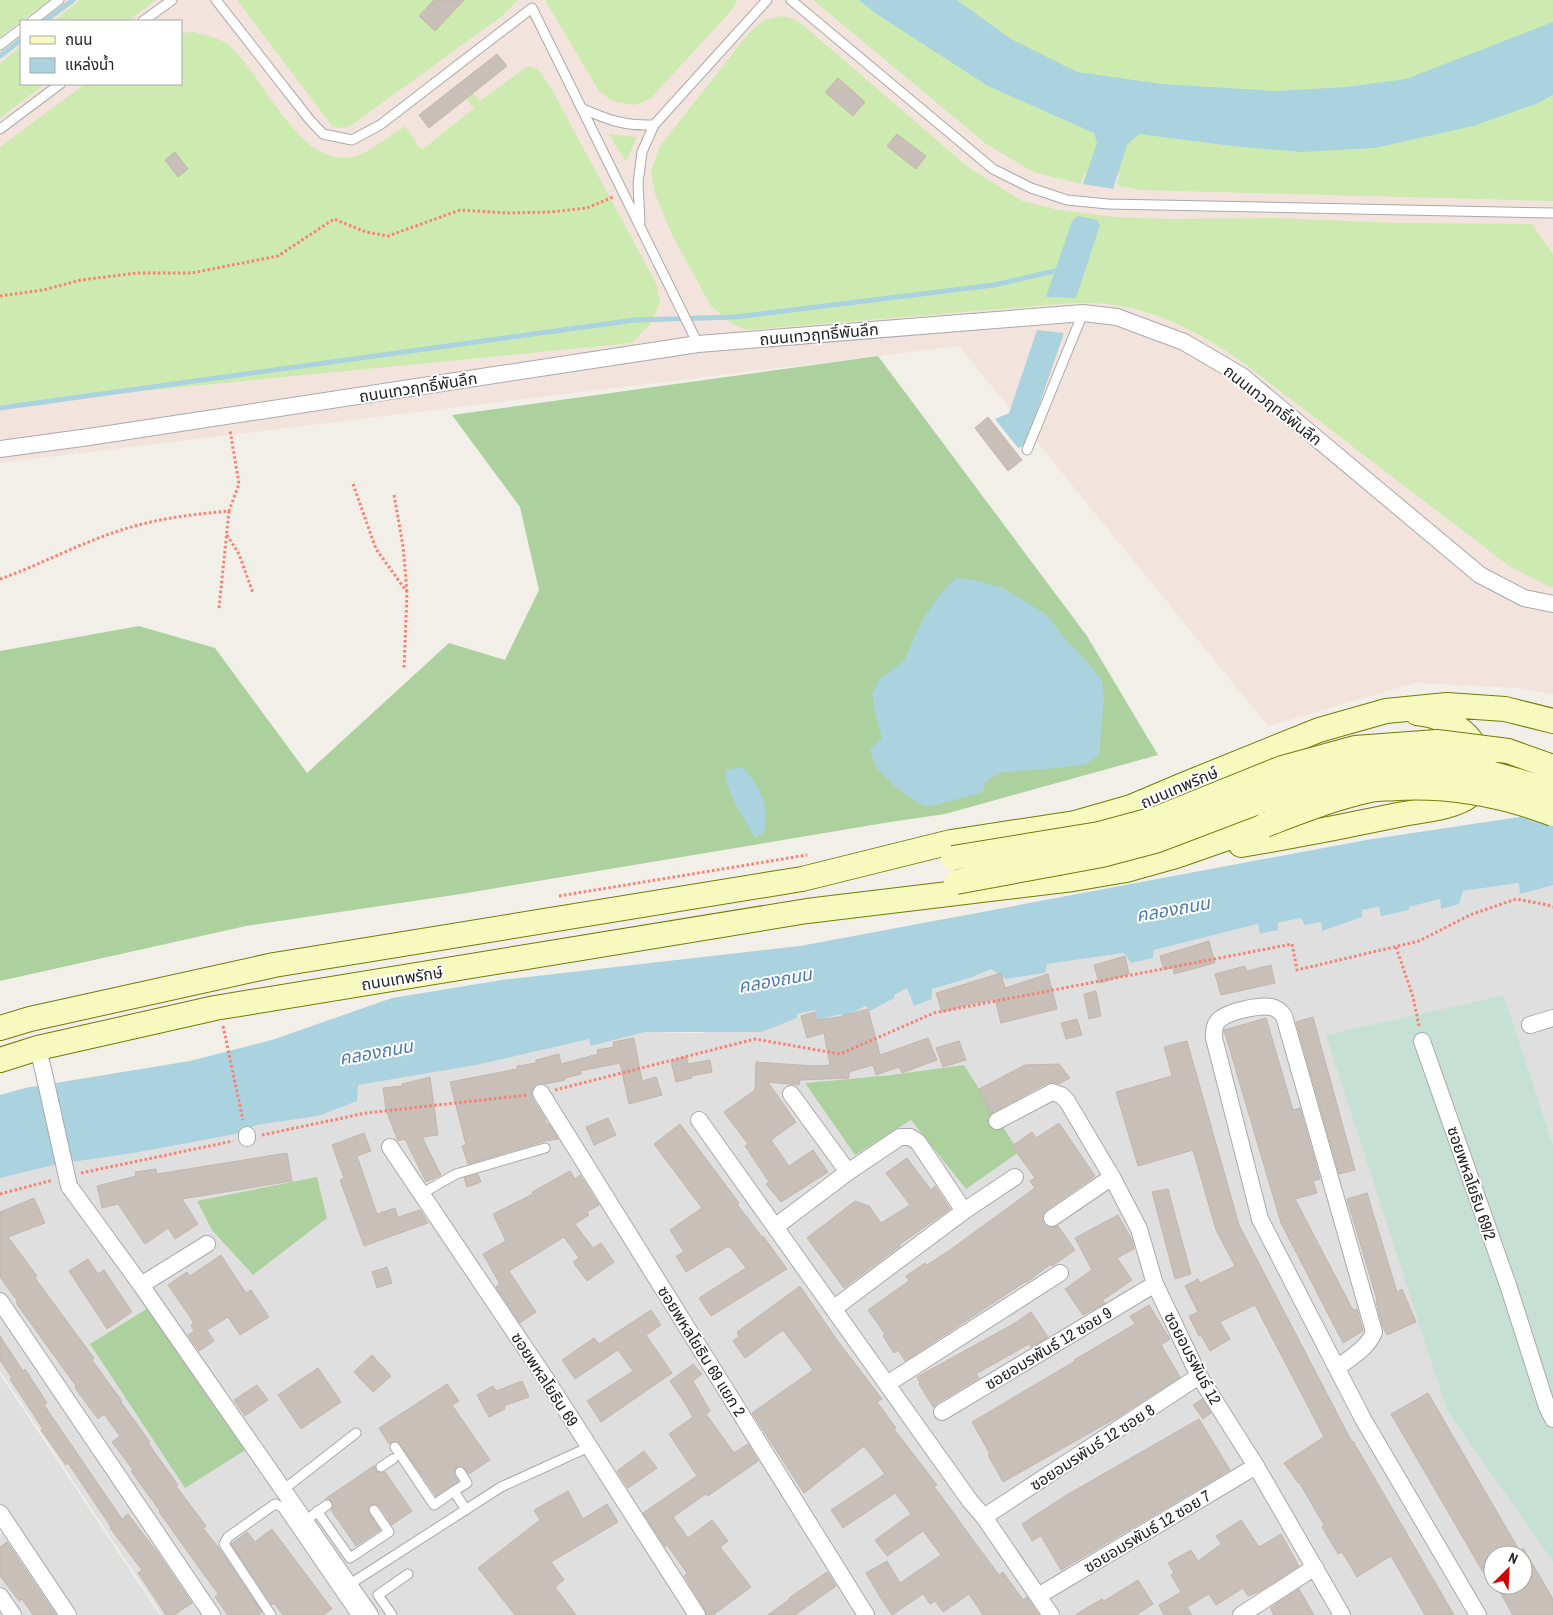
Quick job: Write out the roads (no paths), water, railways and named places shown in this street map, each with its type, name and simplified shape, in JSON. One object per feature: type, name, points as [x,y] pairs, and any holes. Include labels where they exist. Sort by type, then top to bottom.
[{"type":"main road","name":"ถนนเทพรักษ์","points":[[802,879],[950,842],[1075,822],[1131,807],[1319,730],[1386,711],[1447,705],[1505,709],[1553,721]]},
{"type":"main road","points":[[1176,856],[1305,834],[1422,811],[1454,804],[1470,795],[1478,782],[1481,766],[1480,754],[1464,732],[1445,720],[1425,714],[1386,711]]},
{"type":"main road","name":"ถนนเทพรักษ์","points":[[0,1028],[30,1019],[274,965],[802,879],[953,858],[1099,834],[1158,818],[1282,768],[1355,748],[1437,742],[1508,751],[1553,766]]},
{"type":"main road","name":"ถนนเทพรักษ์","points":[[0,1060],[38,1048],[215,1008],[807,911],[1102,855],[1155,841],[1287,791],[1356,770],[1436,766],[1486,772],[1553,791]]},
{"type":"main road","name":"ถนนเทพรักษ์","points":[[807,911],[1073,879],[1126,870],[1176,856],[1334,799],[1372,790],[1422,787],[1470,792],[1526,804],[1553,814]]},
{"type":"street","name":"ถนนเทวฤทธิ์พันลึก","points":[[0,449],[698,344],[1077,313],[1117,317],[1184,342],[1242,376],[1480,575],[1524,598],[1553,604]]},
{"type":"street","points":[[1337,1368],[1366,1346],[1372,1340],[1374,1332],[1284,1016],[1280,1010],[1273,1007],[1241,1010],[1220,1020],[1214,1027],[1214,1038],[1260,1218],[1337,1368],[1364,1419],[1478,1615]]},
{"type":"street","points":[[1530,1026],[1553,1018]]},
{"type":"street","name":"ซอยพหลโยธิน 69/2","points":[[1422,1041],[1508,1285],[1547,1407],[1553,1418]]},
{"type":"street","points":[[38,1048],[70,1180],[283,1490],[311,1516],[348,1594],[370,1615]]},
{"type":"street","name":"ซอยอมรพันธ์ 12","points":[[997,1121],[1052,1092],[1061,1094],[1067,1101],[1112,1177],[1139,1229],[1155,1284],[1199,1376],[1256,1466],[1342,1615]]},
{"type":"street","name":"ซอยพหลโยธิน 69 แยก 2","points":[[542,1093],[861,1613]]},
{"type":"street","points":[[791,1094],[848,1172]]},
{"type":"street","points":[[699,1120],[970,1501],[984,1517],[1051,1615]]},
{"type":"street","points":[[775,1227],[848,1172],[900,1137],[910,1137],[918,1142],[964,1211]]},
{"type":"street","name":"ซอยพหลโยธิน 69","points":[[390,1146],[546,1378],[697,1615]]},
{"type":"street","points":[[834,1309],[964,1211],[1016,1177]]},
{"type":"street","points":[[1052,1218],[1112,1177]]},
{"type":"street","points":[[141,1285],[208,1244]]},
{"type":"street","points":[[887,1384],[1060,1273]]},
{"type":"street","name":"ซอยอมรพันธ์ 12 ซอย 9","points":[[942,1412],[1155,1284]]},
{"type":"street","points":[[0,1302],[212,1615]]},
{"type":"street","name":"ซอยอมรพันธ์ 12 ซอย 8","points":[[984,1517],[1199,1376]]},
{"type":"street","name":"ซอยอมรพันธ์ 12 ซอย 7","points":[[1038,1596],[1256,1466]]},
{"type":"street","points":[[0,1513],[68,1615]]},
{"type":"street","points":[[1241,1615],[1315,1567]]},
{"type":"street","points":[[0,1596],[13,1615]]},
{"type":"lane","points":[[33,20],[60,0]]},
{"type":"lane","points":[[144,20],[172,0]]},
{"type":"lane","points":[[216,0],[308,119],[323,134],[352,140],[380,125],[532,8],[698,344]]},
{"type":"lane","points":[[641,229],[638,183],[642,152],[654,125],[767,0]]},
{"type":"lane","points":[[791,0],[993,169],[1031,188],[1066,200],[1108,204],[1553,213]]},
{"type":"lane","points":[[0,45],[20,30]]},
{"type":"lane","points":[[0,129],[59,85]]},
{"type":"lane","points":[[581,108],[610,120],[634,126],[654,125]]},
{"type":"lane","points":[[1028,450],[1077,313]]},
{"type":"lane","points":[[421,1194],[456,1174],[545,1148]]},
{"type":"lane","points":[[283,1490],[356,1433]]},
{"type":"lane","points":[[395,1446],[434,1505],[467,1483],[460,1472]]},
{"type":"lane","points":[[348,1594],[466,1510],[502,1488],[589,1447]]},
{"type":"lane","points":[[381,1467],[393,1459]]},
{"type":"lane","points":[[454,1491],[466,1510]]},
{"type":"lane","points":[[271,1615],[224,1544],[228,1537],[272,1505],[277,1504],[282,1507],[348,1594],[356,1615]]},
{"type":"lane","points":[[327,1505],[311,1516],[350,1558],[389,1532],[374,1510]]},
{"type":"lane","points":[[392,1615],[378,1595],[408,1574]]},
{"type":"water","points":[[859,0],[957,0],[1011,39],[1077,72],[1162,84],[1275,91],[1346,87],[1406,79],[1553,22],[1553,95],[1536,104],[1473,126],[1375,148],[1302,152],[1232,146],[1139,134],[1127,145],[1113,189],[1083,184],[1097,143],[1094,133],[988,86],[875,13]]},
{"type":"water","points":[[1078,216],[1097,220],[1100,225],[1076,298],[1046,297],[1072,221]]},
{"type":"water","points":[[1037,330],[1064,333],[1025,446],[1018,448],[995,419],[1009,413]]},
{"type":"water","points":[[956,578],[976,580],[1003,588],[1047,615],[1067,641],[1102,680],[1104,698],[1099,755],[1086,764],[1003,772],[986,781],[983,792],[929,807],[918,803],[893,785],[876,767],[870,750],[882,738],[872,693],[880,679],[904,661],[923,619],[942,592]]},
{"type":"water","points":[[743,767],[762,797],[766,814],[764,832],[755,838],[736,805],[726,779],[725,770]]},
{"type":"water","name":"คลองถนน","points":[[1553,812],[1553,885],[1520,894],[1519,883],[1463,891],[1459,904],[1441,909],[1440,899],[1409,907],[1409,910],[1381,916],[1379,907],[1362,910],[1362,917],[1322,931],[1321,922],[1305,925],[1301,918],[1278,923],[1278,930],[1260,934],[1258,924],[1154,950],[1153,958],[1131,963],[1124,953],[1047,964],[1045,973],[1006,979],[991,969],[970,978],[932,989],[932,999],[914,1006],[907,988],[894,995],[894,998],[870,1011],[866,1006],[850,1014],[849,1020],[842,1021],[841,1014],[818,1020],[815,1010],[797,1014],[797,1018],[762,1032],[645,1032],[591,1046],[589,1039],[476,1065],[358,1085],[357,1101],[318,1116],[257,1125],[236,1134],[134,1153],[58,1164],[0,1178],[0,1095],[25,1088],[190,1061],[272,1040],[392,998],[502,980],[800,946],[1366,840]]},
{"type":"waterway","points":[[46,20],[73,0]]},
{"type":"waterway","points":[[0,56],[20,41]]},
{"type":"waterway","points":[[0,408],[635,320],[735,317],[994,285],[1055,271]]}]
